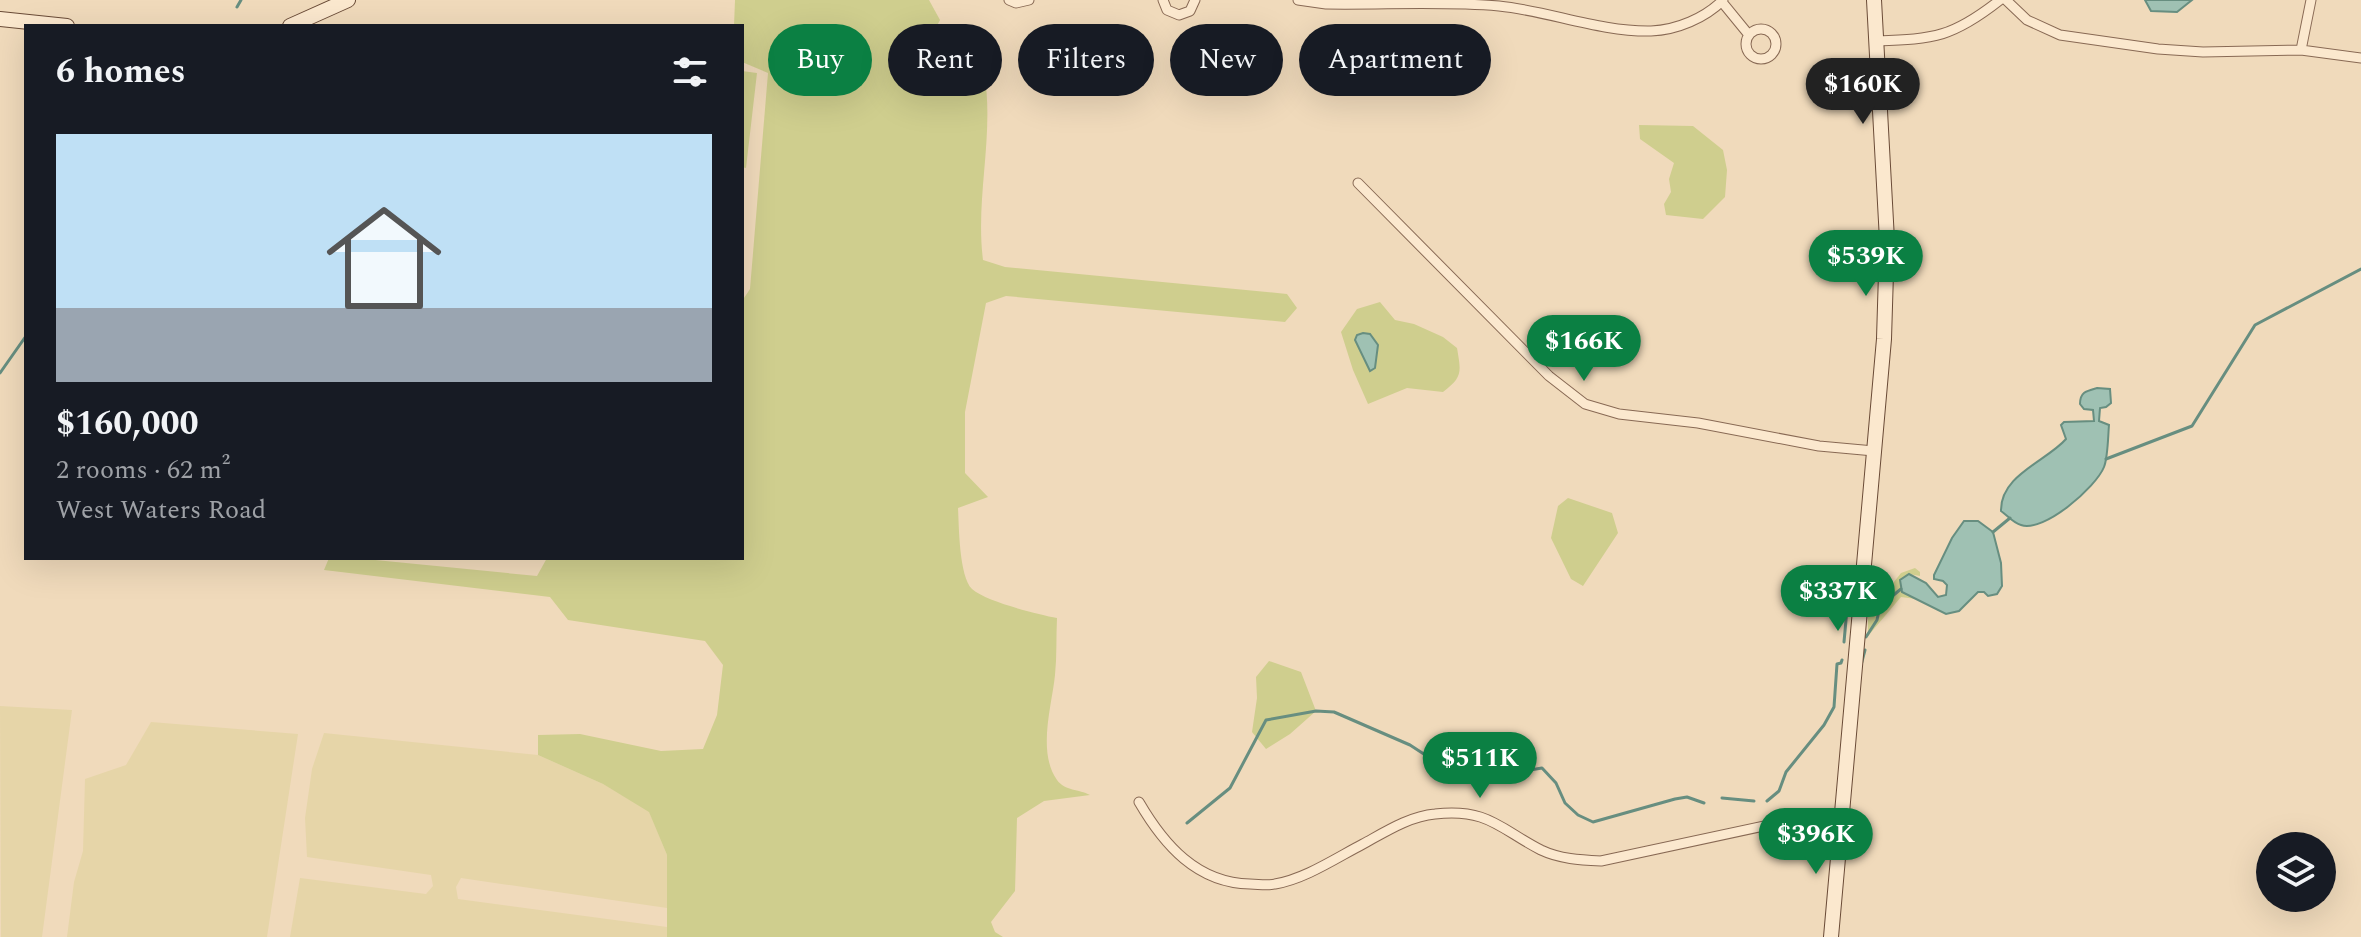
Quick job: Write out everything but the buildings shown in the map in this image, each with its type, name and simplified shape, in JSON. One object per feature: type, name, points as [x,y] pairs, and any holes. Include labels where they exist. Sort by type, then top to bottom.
[{"type":"street","points":[[294,24],[348,0]]},
{"type":"street","points":[[1009,0],[1016,3],[1029,0]]},
{"type":"street","points":[[1163,0],[1167,10],[1179,15],[1190,11],[1195,0]]},
{"type":"street","points":[[1298,0],[1326,4],[1499,6],[1653,31],[1697,19],[1711,12],[1722,1],[1749,35]]},
{"type":"street","points":[[1831,937],[1884,339],[1887,240],[1874,0]]},
{"type":"street","points":[[1877,41],[1935,38],[1957,29],[2000,0]]},
{"type":"street","points":[[2006,0],[2027,20],[2060,35],[2158,49],[2203,52],[2301,50],[2361,58]]},
{"type":"street","points":[[2301,50],[2311,0]]},
{"type":"street","points":[[0,19],[48,24]]},
{"type":"street","points":[[1358,183],[1549,376],[1585,404],[1619,414],[1698,423],[1819,446],[1874,451]]},
{"type":"street","points":[[1139,802],[1156,831],[1177,853],[1203,874],[1237,884],[1274,884],[1311,871],[1396,827],[1434,814],[1465,813],[1483,818],[1499,823],[1542,850],[1571,860],[1601,861],[1787,821],[1840,818]]},
{"type":"shaded area","points":[[735,0],[929,0],[940,20],[938,24],[888,24],[888,96],[987,96],[981,213],[983,260],[1005,267],[1287,294],[1297,308],[1285,322],[1006,296],[986,303],[965,412],[965,473],[988,497],[958,508],[964,573],[972,589],[979,594],[1013,607],[1057,618],[1055,675],[1047,728],[1048,756],[1060,784],[1090,795],[1044,801],[1017,818],[1015,891],[991,922],[995,932],[1003,937],[667,937],[667,855],[649,812],[603,784],[538,755],[538,735],[580,734],[661,751],[703,749],[717,715],[723,665],[705,641],[568,620],[550,597],[324,570],[328,560],[375,560],[537,576],[546,560],[744,560],[744,298],[750,289],[768,73],[744,63],[744,24],[734,24]]},
{"type":"shaded area","points":[[2145,0],[2192,0],[2177,12],[2151,11]]},
{"type":"shaded area","points":[[744,71],[757,73],[744,168]]},
{"type":"shaded area","points":[[1639,125],[1693,126],[1723,150],[1727,170],[1725,197],[1703,219],[1666,215],[1664,204],[1671,192],[1669,179],[1674,163],[1640,139]]},
{"type":"shaded area","points":[[1380,302],[1395,320],[1414,324],[1443,337],[1457,348],[1459,373],[1443,392],[1407,388],[1368,404],[1341,332],[1357,309]]},
{"type":"shaded area","points":[[1370,334],[1378,345],[1375,368],[1370,371],[1355,340],[1357,335]]},
{"type":"shaded area","points":[[2097,388],[2110,389],[2111,403],[2100,408],[2099,421],[2109,425],[2106,458],[2099,476],[2068,506],[2043,522],[2031,526],[2015,523],[2001,511],[2008,488],[2016,478],[2066,439],[2061,425],[2064,422],[2094,421],[2093,410],[2084,409],[2080,400],[2084,393]]},
{"type":"shaded area","points":[[1568,498],[1612,513],[1618,533],[1583,586],[1571,579],[1551,538],[1558,506]]},
{"type":"shaded area","points":[[1964,521],[1978,521],[1993,532],[2001,563],[2002,586],[1997,594],[1988,596],[1978,592],[1959,611],[1946,614],[1902,592],[1900,580],[1909,574],[1926,583],[1938,597],[1946,595],[1947,585],[1934,579],[1934,575]]},
{"type":"shaded area","points":[[1915,568],[1920,576],[1909,574],[1900,580],[1902,592],[1916,599],[1901,597],[1868,636],[1868,615],[1874,598],[1886,592],[1901,573]]},
{"type":"shaded area","points":[[1269,661],[1301,672],[1316,711],[1290,734],[1266,749],[1252,732],[1257,698],[1256,677]]},
{"type":"shaded area","points":[[0,706],[72,710],[42,937],[1,937]]},
{"type":"shaded area","points":[[151,722],[298,734],[267,937],[67,937],[74,882],[83,851],[85,779],[126,765]]},
{"type":"shaded area","points":[[324,733],[538,755],[603,784],[649,811],[667,855],[667,908],[461,878],[456,887],[458,899],[667,927],[667,937],[290,937],[300,878],[426,894],[433,886],[431,875],[307,857],[305,818],[312,769]]},
{"type":"waterway","points":[[237,7],[241,0]]},
{"type":"waterway","points":[[2106,459],[2192,426],[2255,325],[2361,269]]},
{"type":"waterway","points":[[0,373],[24,339]]},
{"type":"waterway","points":[[1993,532],[2010,518]]},
{"type":"waterway","points":[[1866,637],[1877,620],[1880,606],[1901,589]]},
{"type":"waterway","points":[[1844,642],[1848,598],[1851,597]]},
{"type":"waterway","points":[[1870,598],[1888,601]]},
{"type":"waterway","points":[[1861,665],[1865,650]]},
{"type":"waterway","points":[[1767,801],[1779,791],[1786,772],[1824,725],[1834,707],[1837,664],[1842,660]]},
{"type":"waterway","points":[[1187,823],[1230,788],[1266,720],[1316,711],[1334,712],[1410,745],[1433,760],[1475,760]]},
{"type":"waterway","points":[[1487,762],[1514,773]]},
{"type":"waterway","points":[[1524,771],[1542,768],[1556,783],[1565,803],[1578,815],[1593,822],[1675,799],[1687,797],[1704,803]]},
{"type":"waterway","points":[[1722,798],[1754,801]]}]
